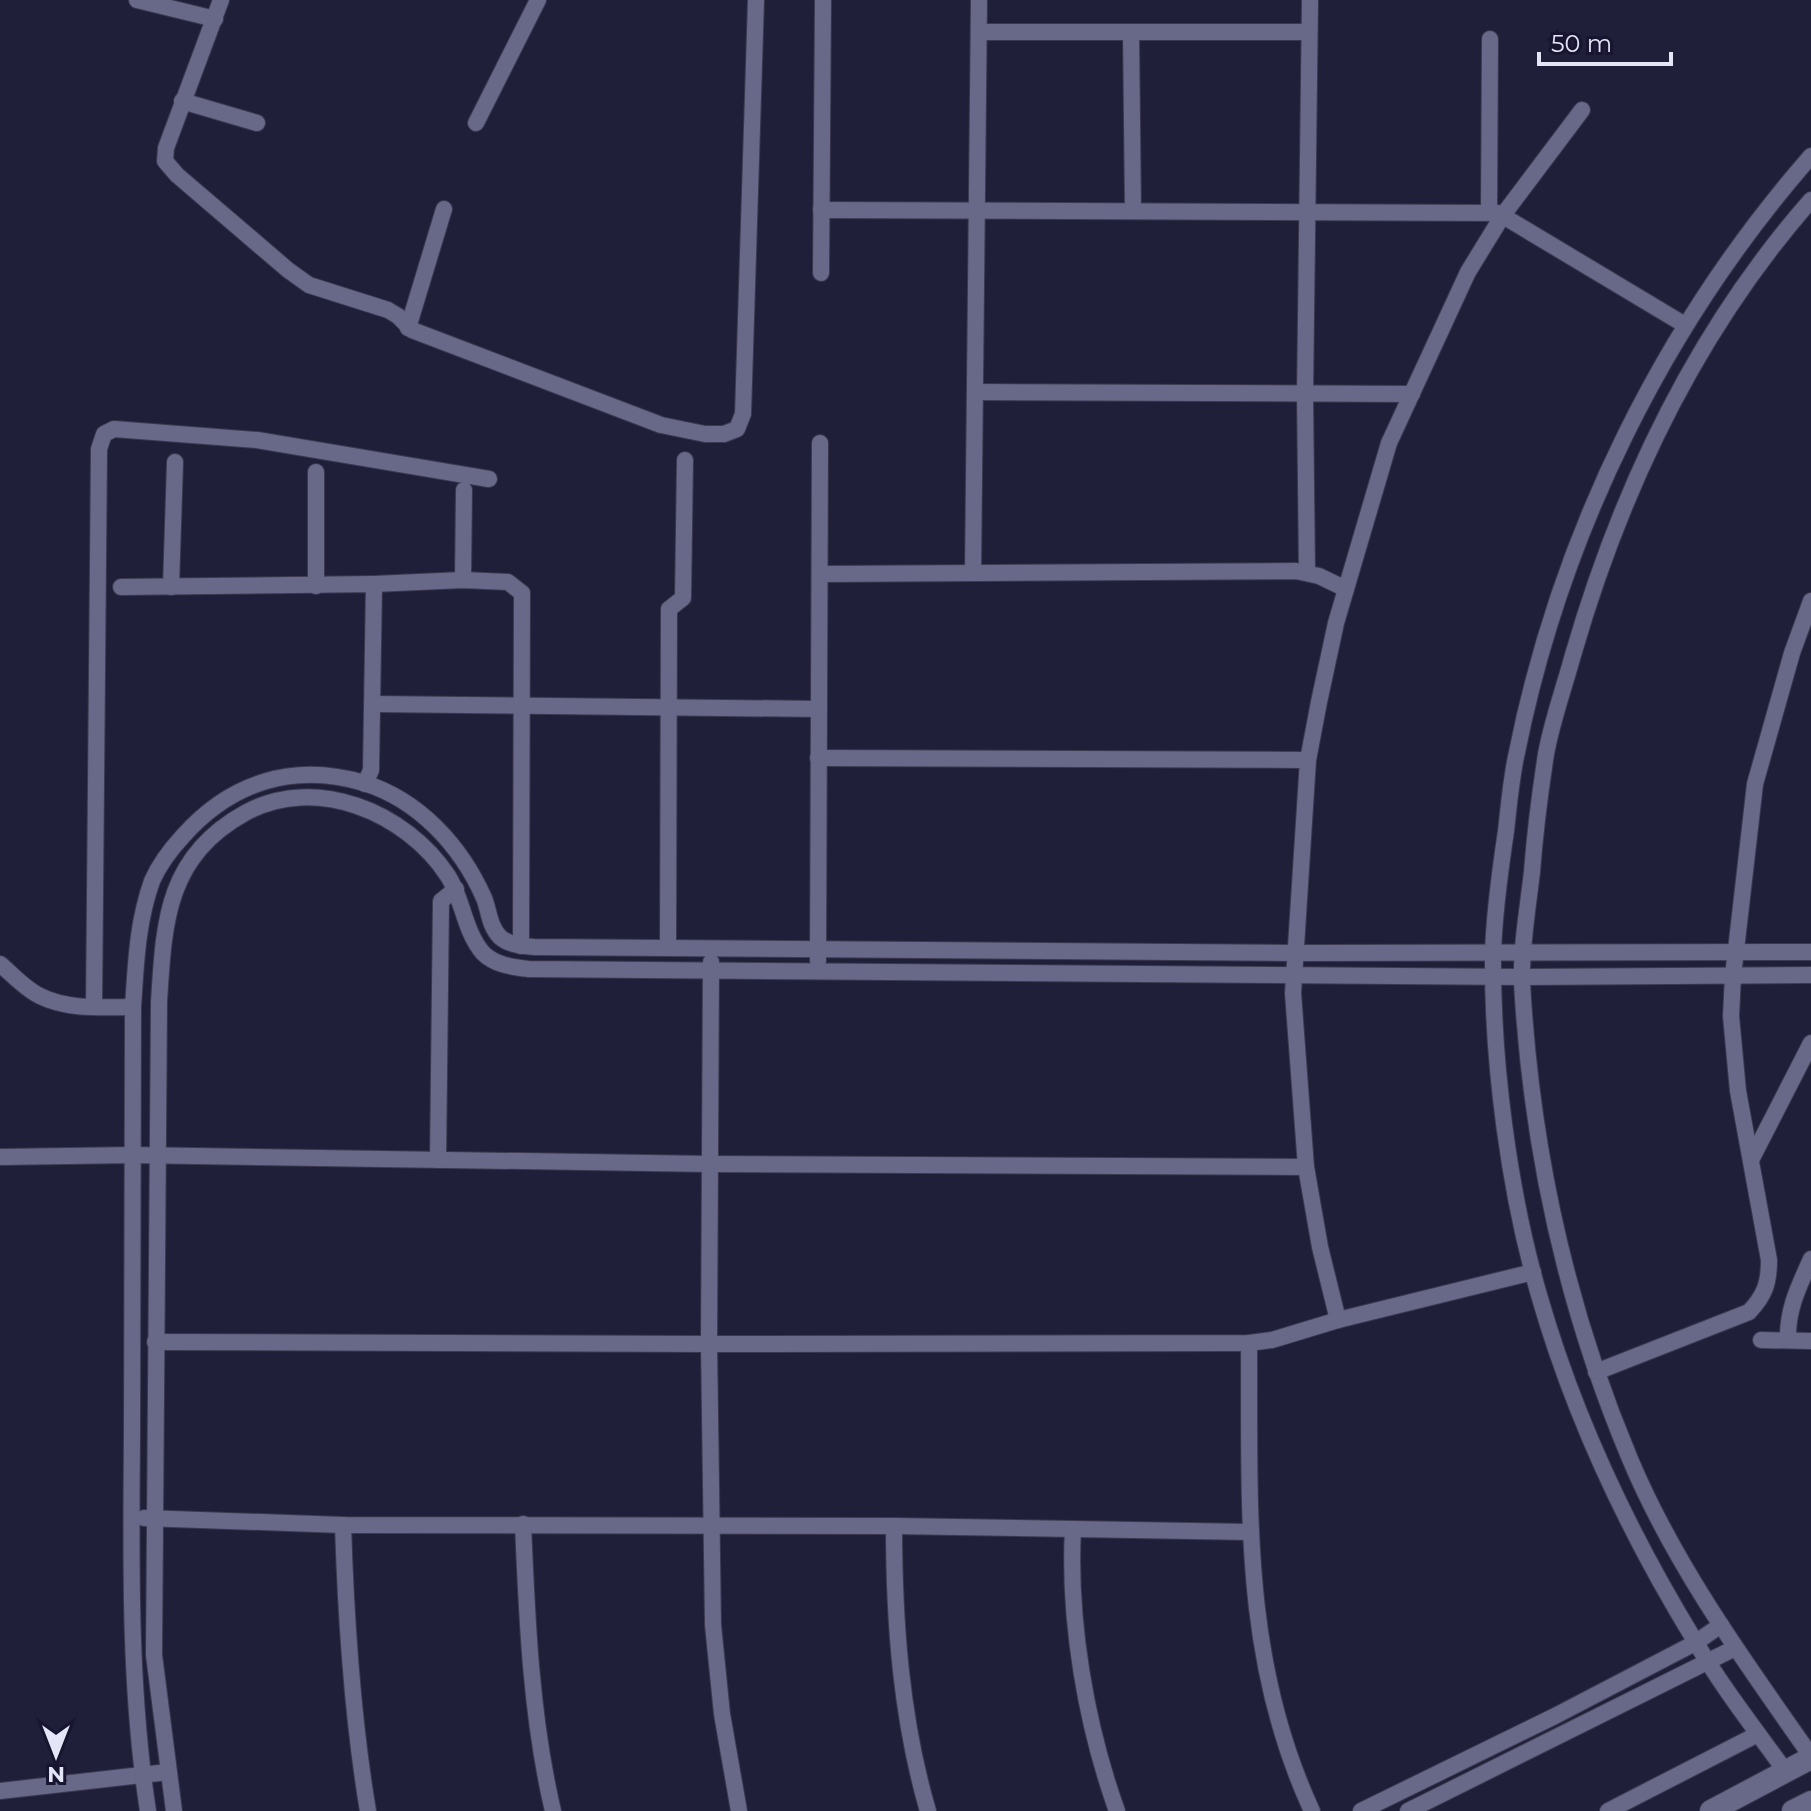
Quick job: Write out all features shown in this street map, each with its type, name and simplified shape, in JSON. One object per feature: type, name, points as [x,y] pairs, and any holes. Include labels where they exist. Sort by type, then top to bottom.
[{"type":"main road","points":[[1711,1811],[1811,1757]]},
{"type":"main road","points":[[1793,1811],[1811,1802]]},
{"type":"street","points":[[137,0],[215,19]]},
{"type":"street","points":[[221,0],[164,156],[177,175],[309,285],[388,310],[408,328],[661,425],[705,434],[724,434],[737,429],[743,414],[756,0]]},
{"type":"street","points":[[476,123],[538,0]]},
{"type":"street","points":[[821,273],[823,0]]},
{"type":"street","points":[[973,573],[979,0]]},
{"type":"street","points":[[1307,572],[1305,395],[1310,0]]},
{"type":"street","points":[[979,32],[1309,32]]},
{"type":"street","points":[[1131,32],[1133,211]]},
{"type":"street","points":[[1490,39],[1496,213]]},
{"type":"street","points":[[182,101],[257,123]]},
{"type":"street","points":[[1338,1320],[1320,1247],[1306,1167],[1295,1037],[1293,974],[1308,760],[1336,623],[1389,443],[1496,213],[1582,110]]},
{"type":"street","points":[[1786,1772],[1695,1643],[1601,1466],[1567,1382],[1533,1272],[1517,1207],[1496,1031],[1493,951],[1516,755],[1536,671],[1594,504],[1631,421],[1685,325],[1724,265],[1779,192],[1811,156]]},
{"type":"street","points":[[1811,200],[1744,287],[1697,359],[1656,434],[1620,513],[1591,593],[1547,750],[1534,841],[1522,977],[1538,1134],[1552,1218],[1573,1302],[1596,1372],[1632,1463],[1670,1540],[1735,1648],[1811,1757]]},
{"type":"street","points":[[408,328],[444,209]]},
{"type":"street","points":[[821,210],[1496,213],[1685,325]]},
{"type":"street","points":[[975,392],[1412,394]]},
{"type":"street","points":[[94,1007],[96,583],[99,449],[104,434],[114,429],[257,440],[489,479]]},
{"type":"street","points":[[819,971],[820,443]]},
{"type":"street","points":[[668,948],[669,609],[683,598],[685,460]]},
{"type":"street","points":[[171,587],[175,462]]},
{"type":"street","points":[[316,472],[316,586]]},
{"type":"street","points":[[463,580],[464,490]]},
{"type":"street","points":[[821,574],[1307,572],[1346,589]]},
{"type":"street","points":[[121,587],[316,586],[463,580],[508,582],[522,593],[521,946]]},
{"type":"street","points":[[365,784],[371,770],[374,584]]},
{"type":"street","points":[[1596,1372],[1749,1312],[1762,1298],[1769,1280],[1769,1260],[1738,1091],[1731,1016],[1733,976],[1755,784],[1792,653],[1811,601]]},
{"type":"street","points":[[373,704],[819,709]]},
{"type":"street","points":[[818,758],[1308,760]]},
{"type":"street","points":[[148,1811],[142,1775],[134,1656],[132,1518],[133,1007],[138,934],[150,887],[171,849],[196,821],[218,803],[243,789],[267,780],[314,774],[365,784],[389,793],[433,823],[465,864],[499,936],[521,946],[817,951],[1811,952]]},
{"type":"street","points":[[174,1811],[154,1655],[159,1002],[163,931],[177,883],[191,860],[230,821],[272,802],[312,797],[334,799],[374,813],[428,851],[456,889],[467,924],[484,954],[505,966],[528,969],[1494,977],[1811,975]]},
{"type":"street","points":[[438,1160],[441,901],[456,889]]},
{"type":"street","points":[[712,949],[709,1344],[713,1625],[722,1714],[739,1811]]},
{"type":"street","points":[[0,964],[37,995],[59,1004],[133,1007]]},
{"type":"street","points":[[1751,1160],[1811,1043]]},
{"type":"street","points":[[0,1157],[134,1155],[709,1164],[1306,1167]]},
{"type":"street","points":[[1788,1340],[1787,1320],[1811,1259]]},
{"type":"street","points":[[155,1342],[1249,1343],[1272,1340],[1338,1320],[1533,1272]]},
{"type":"street","points":[[1761,1340],[1811,1341]]},
{"type":"street","points":[[1249,1343],[1250,1532],[1255,1610],[1265,1672],[1290,1761],[1312,1811]]},
{"type":"street","points":[[132,1518],[343,1525],[894,1526],[1250,1532]]},
{"type":"street","points":[[523,1524],[533,1676],[553,1811]]},
{"type":"street","points":[[343,1525],[345,1608],[356,1730],[368,1811]]},
{"type":"street","points":[[894,1526],[894,1593],[901,1682],[928,1811]]},
{"type":"street","points":[[1073,1529],[1076,1632],[1089,1709],[1117,1811]]},
{"type":"street","points":[[1361,1811],[1555,1716],[1695,1643],[1721,1625]]},
{"type":"street","points":[[1408,1811],[1735,1648]]},
{"type":"street","points":[[1608,1811],[1758,1734]]},
{"type":"street","points":[[0,1791],[168,1772]]}]
